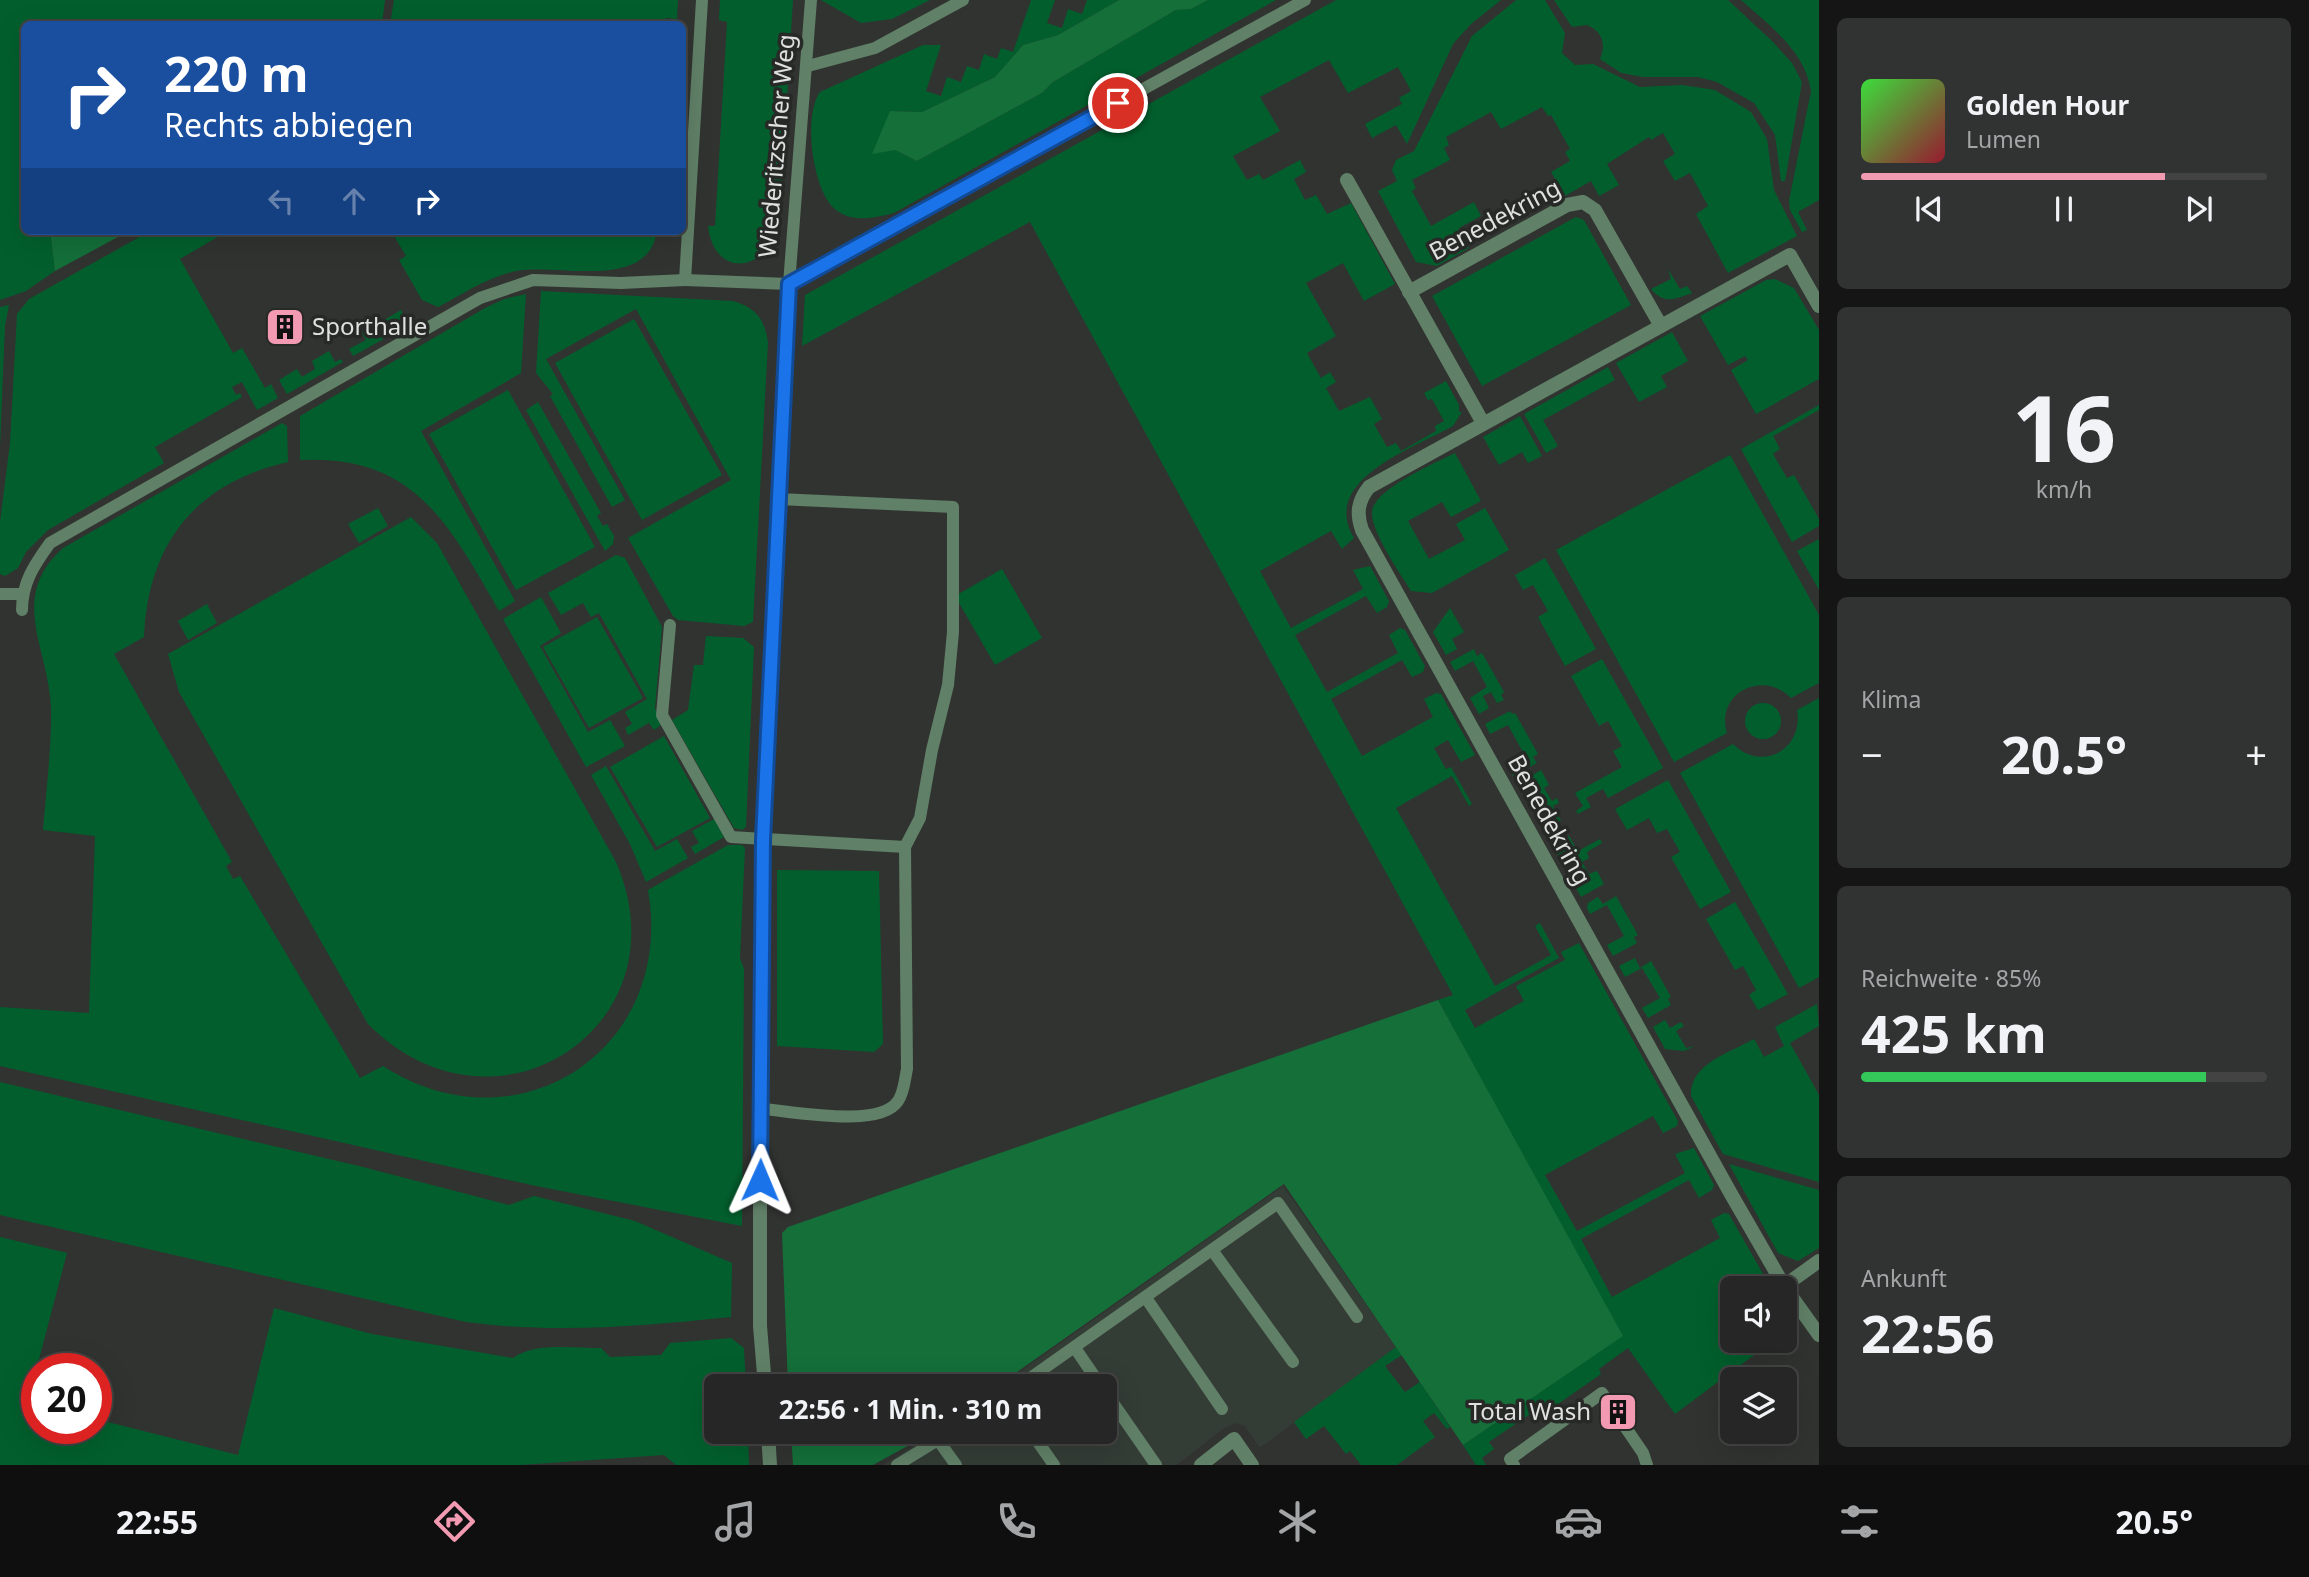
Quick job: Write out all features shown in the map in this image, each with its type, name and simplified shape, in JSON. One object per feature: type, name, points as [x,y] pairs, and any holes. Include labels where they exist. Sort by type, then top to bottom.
[{"type":"street","points":[[1347,180],[1483,423]]},
{"type":"street","name":"Benedekring","points":[[1409,292],[1567,205],[1583,202],[1595,210],[1661,326]]},
{"type":"street","name":"Benedekring","points":[[1778,1276],[1362,530],[1357,516],[1359,504],[1369,487],[1790,255],[1819,306]]},
{"type":"street","name":"Wiederitzscher Weg","points":[[760,1180],[760,1326],[764,1374]]},
{"type":"street","points":[[1797,1277],[1819,1261]]},
{"type":"street","name":"Benedekring","points":[[1797,1304],[1819,1335]]},
{"type":"street","points":[[1201,1465],[1234,1439],[1252,1465]]},
{"type":"street","points":[[769,1444],[771,1465]]},
{"type":"lane","points":[[685,280],[702,0]]},
{"type":"lane","name":"Wiederitzscher Weg","points":[[760,1180],[763,840],[789,284],[808,66],[811,0]]},
{"type":"lane","points":[[808,66],[875,48],[963,0]]},
{"type":"lane","points":[[22,610],[22,594],[32,568],[50,543],[480,298],[533,280],[621,283],[685,280],[789,284],[1305,0]]},
{"type":"lane","points":[[761,1109],[864,1117],[885,1113],[899,1100],[907,1069],[905,847],[920,818],[932,750],[948,685],[953,632],[953,508],[778,499]]},
{"type":"lane","points":[[0,594],[22,594]]},
{"type":"lane","points":[[670,625],[662,715],[731,837],[905,847]]},
{"type":"lane","points":[[1036,1374],[1278,1203],[1357,1317]]},
{"type":"lane","points":[[1212,1250],[1293,1362]]},
{"type":"lane","points":[[1146,1298],[1222,1409]]},
{"type":"lane","points":[[1074,1348],[1093,1374]]},
{"type":"lane","points":[[1514,1465],[1510,1459],[1602,1393],[1643,1453],[1647,1465]]},
{"type":"lane","points":[[1117,1408],[1156,1465]]},
{"type":"lane","points":[[897,1465],[931,1444]]},
{"type":"lane","points":[[941,1444],[956,1465]]},
{"type":"lane","points":[[1039,1444],[1054,1465]]},
{"type":"shaded area","points":[[1283,1186],[1396,1347],[1259,1447],[1245,1426],[1237,1423],[1224,1428],[1177,1465],[883,1465],[916,1444],[1117,1444],[1117,1374],[1017,1374]]},
{"type":"green space","points":[[0,0],[385,0],[382,21],[21,21],[21,235],[50,235],[55,271],[26,291],[0,300]]},
{"type":"green space","points":[[394,0],[678,0],[677,19],[666,18],[666,21],[390,21]]},
{"type":"green space","points":[[720,0],[793,0],[779,229],[761,255],[739,264],[728,261],[719,254],[712,242],[708,226],[715,226],[727,22],[719,20]]},
{"type":"green space","points":[[821,0],[930,0],[892,19],[861,23]]},
{"type":"green space","points":[[1031,0],[1055,0],[1047,23],[1062,28],[1068,9],[1082,14],[1087,0],[1119,0],[1058,35],[1023,45],[995,77],[922,112],[890,111],[895,150],[917,161],[1042,93],[1053,82],[1176,10],[1191,9],[1208,0],[1276,0],[894,213],[856,218],[836,210],[821,187],[813,153],[812,118],[820,92],[923,45],[941,45],[926,91],[941,96],[947,77],[961,82],[967,66],[979,70],[984,54],[997,59],[1001,48],[1013,52]]},
{"type":"green space","points":[[1119,0],[1208,0],[1191,9],[1176,10],[1053,82],[1042,93],[917,161],[895,150],[872,154],[890,111],[922,112],[995,77],[1023,45],[1058,35]]},
{"type":"green space","points":[[1336,0],[1501,0],[1471,24],[1453,44],[1407,144],[1396,125],[1372,138],[1365,124],[1402,104],[1399,98],[1411,91],[1398,67],[1348,93],[1329,60],[1260,97],[1280,131],[1233,156],[1247,180],[1259,174],[1263,180],[1300,160],[1306,172],[1294,179],[1305,200],[1316,195],[1327,214],[1351,203],[1395,284],[1364,301],[1343,263],[1306,283],[1336,336],[1307,353],[1321,378],[1330,372],[1336,382],[1326,388],[1339,411],[1370,397],[1382,419],[1374,424],[1387,447],[1396,443],[1401,451],[1436,431],[1435,426],[1444,421],[1432,399],[1428,400],[1424,393],[1446,381],[1459,405],[1459,412],[1462,412],[1453,426],[1395,456],[1376,468],[1360,483],[1349,499],[1347,517],[1354,538],[1342,549],[1331,531],[1260,571],[1291,628],[1363,589],[1353,570],[1370,566],[1389,601],[1387,607],[1377,613],[1366,596],[1295,635],[1327,692],[1398,653],[1389,635],[1400,628],[1405,630],[1425,666],[1423,672],[1412,677],[1402,660],[1331,699],[1362,756],[1433,717],[1424,699],[1436,693],[1441,694],[1475,755],[1461,762],[1448,740],[1434,748],[1446,769],[1451,767],[1472,804],[1469,806],[1452,776],[1396,808],[1495,986],[1551,955],[1535,926],[1540,923],[1559,958],[1465,1010],[1475,1028],[1524,1001],[1516,986],[1565,960],[1561,952],[1579,943],[1678,1121],[1677,1126],[1663,1133],[1653,1116],[1545,1175],[1577,1231],[1685,1173],[1675,1154],[1694,1148],[1714,1185],[1712,1190],[1699,1198],[1689,1180],[1581,1239],[1612,1297],[1720,1238],[1711,1220],[1724,1213],[1729,1214],[1764,1276],[1720,1276],[1720,1353],[1757,1353],[1738,1367],[1720,1367],[1720,1380],[1675,1414],[1628,1348],[1599,1369],[1601,1374],[1538,1418],[1533,1412],[1489,1442],[1494,1449],[1482,1458],[1486,1465],[1476,1465],[1463,1445],[1622,1336],[1438,1000],[1453,995],[1030,222],[802,346],[805,295]]},
{"type":"green space","points":[[1516,0],[1545,0],[1565,33],[1562,53],[1575,65],[1593,64],[1640,87],[1682,85],[1715,90],[1751,112],[1767,139],[1774,190],[1797,236],[1728,273],[1696,214],[1708,206],[1690,173],[1675,181],[1663,161],[1675,154],[1663,133],[1651,140],[1649,137],[1607,164],[1619,185],[1599,196],[1591,181],[1565,196],[1551,172],[1570,161],[1565,152],[1570,149],[1551,115],[1548,116],[1542,107],[1501,129],[1491,112],[1446,137],[1449,145],[1444,148],[1450,160],[1412,180],[1416,188],[1412,191],[1431,226],[1474,202],[1481,216],[1459,228],[1469,248],[1437,266],[1416,262],[1378,191],[1397,181],[1392,170],[1396,160],[1414,151],[1472,36]]},
{"type":"green space","points":[[1554,0],[1728,0],[1792,63],[1802,82],[1785,181],[1781,181],[1775,135],[1754,103],[1717,82],[1698,77],[1643,77],[1621,73],[1600,59],[1603,43],[1597,31],[1587,25],[1572,27]]},
{"type":"green space","points":[[1741,0],[1819,0],[1819,200],[1798,212],[1807,230],[1802,232],[1790,210],[1789,201],[1811,91],[1794,51]]},
{"type":"green space","points":[[1576,217],[1584,220],[1631,305],[1482,386],[1432,296]]},
{"type":"green space","points":[[50,235],[122,235],[55,271]]},
{"type":"green space","points":[[143,235],[221,235],[180,259],[233,353],[242,348],[265,388],[271,384],[278,398],[257,410],[242,382],[232,387],[236,395],[240,393],[242,397],[155,447],[164,463],[48,530],[26,552],[18,568],[5,576],[0,574],[0,522],[10,443],[17,314],[29,299]]},
{"type":"green space","points":[[393,235],[656,235],[650,250],[637,262],[619,268],[598,271],[516,271],[485,282],[438,307],[422,300],[399,260],[406,256]]},
{"type":"green space","points":[[1668,269],[1680,289],[1687,286],[1692,293],[1665,299],[1651,289],[1671,279]]},
{"type":"green space","points":[[1775,279],[1794,288],[1819,330],[1819,379],[1756,414],[1731,370],[1748,360],[1745,356],[1728,365],[1700,316],[1766,280]]},
{"type":"green space","points":[[541,291],[733,301],[758,315],[768,342],[753,622],[744,626],[678,620],[673,616],[628,538],[731,480],[636,309],[546,359],[625,500],[612,507],[550,396],[553,394],[536,373]]},
{"type":"green space","points":[[526,294],[521,373],[421,431],[515,601],[499,611],[444,523],[424,501],[400,482],[372,469],[339,461],[300,460],[300,416],[485,308],[504,299]]},
{"type":"green space","points":[[9,305],[5,326],[0,447],[0,307]]},
{"type":"green space","points":[[401,310],[404,317],[398,331],[353,356],[349,349],[366,340],[362,333]]},
{"type":"green space","points":[[634,319],[722,475],[642,520],[555,363]]},
{"type":"green space","points":[[1672,332],[1688,361],[1661,376],[1667,387],[1639,402],[1616,363]]},
{"type":"green space","points":[[329,351],[335,362],[341,359],[343,362],[287,394],[279,380],[297,369],[302,377],[315,369],[312,361]]},
{"type":"green space","points":[[1608,367],[1615,380],[1543,420],[1558,446],[1546,453],[1524,414]]},
{"type":"green space","points":[[508,390],[595,547],[516,590],[429,434]]},
{"type":"green space","points":[[538,402],[601,513],[597,516],[603,526],[607,524],[614,536],[613,544],[605,551],[526,410]]},
{"type":"green space","points":[[1819,405],[1819,410],[1773,436],[1780,449],[1773,454],[1787,478],[1794,475],[1819,519],[1819,526],[1792,542],[1741,449]]},
{"type":"green space","points":[[1520,416],[1542,456],[1528,463],[1522,452],[1499,465],[1483,437]]},
{"type":"green space","points":[[282,423],[287,426],[288,462],[227,485],[203,502],[183,522],[167,546],[155,573],[144,637],[114,654],[232,862],[226,866],[233,879],[240,876],[360,1078],[383,1066],[434,1090],[485,1098],[534,1090],[577,1070],[612,1038],[637,997],[650,947],[648,890],[728,845],[742,845],[745,848],[740,958],[744,969],[742,1226],[536,1186],[0,1066],[0,1007],[89,1013],[95,836],[43,830],[51,716],[50,693],[36,628],[34,607],[37,587],[46,568],[63,548]]},
{"type":"green space","points":[[1455,453],[1481,501],[1451,517],[1442,502],[1408,521],[1429,559],[1465,540],[1456,524],[1485,508],[1509,550],[1432,593],[1411,591],[1381,541],[1372,512],[1375,503],[1394,486]]},
{"type":"green space","points":[[1730,455],[1819,615],[1819,683],[1791,698],[1768,686],[1755,686],[1744,690],[1728,707],[1725,719],[1727,733],[1674,762],[1556,550]]},
{"type":"green space","points":[[378,508],[388,526],[359,543],[348,524]]},
{"type":"green space","points":[[411,517],[437,543],[616,862],[631,921],[625,974],[602,1019],[566,1052],[521,1072],[470,1076],[418,1061],[368,1024],[179,692],[168,654]]},
{"type":"green space","points":[[1819,539],[1819,590],[1797,551]]},
{"type":"green space","points":[[616,555],[625,558],[662,627],[655,708],[661,725],[654,730],[649,723],[628,735],[625,728],[632,724],[625,712],[647,699],[599,613],[591,617],[583,603],[561,615],[548,593]]},
{"type":"green space","points":[[1545,558],[1596,649],[1565,666],[1538,617],[1548,611],[1533,585],[1523,590],[1515,575]]},
{"type":"green space","points":[[1002,569],[1042,638],[995,665],[955,596]]},
{"type":"green space","points":[[541,597],[561,633],[540,646],[588,732],[610,720],[625,746],[586,767],[503,619]]},
{"type":"green space","points":[[207,604],[217,623],[188,640],[178,621]]},
{"type":"green space","points":[[1450,608],[1464,632],[1452,639],[1457,649],[1446,655],[1433,632]]},
{"type":"green space","points":[[597,617],[643,698],[589,728],[543,647]]},
{"type":"green space","points":[[706,636],[743,638],[754,647],[746,827],[742,830],[734,828],[672,720],[688,710],[694,665],[703,665]]},
{"type":"green space","points":[[1474,649],[1477,656],[1482,653],[1504,692],[1501,695],[1504,700],[1497,703],[1491,692],[1483,696],[1489,708],[1479,714],[1470,698],[1487,687],[1473,661],[1455,671],[1450,662]]},
{"type":"green space","points":[[1602,659],[1663,768],[1608,798],[1603,789],[1586,798],[1591,807],[1578,814],[1576,811],[1583,806],[1575,793],[1622,767],[1613,751],[1622,746],[1608,721],[1599,726],[1571,676]]},
{"type":"green space","points":[[1819,698],[1819,977],[1799,988],[1680,773],[1733,744],[1756,756],[1768,756],[1778,752],[1787,746],[1794,736],[1797,710]]},
{"type":"green space","points":[[1763,703],[1776,708],[1781,721],[1776,734],[1763,739],[1750,734],[1745,721],[1750,708]]},
{"type":"green space","points":[[1510,711],[1515,713],[1538,754],[1533,757],[1537,763],[1513,776],[1507,765],[1524,754],[1508,725],[1490,734],[1485,724]]},
{"type":"green space","points":[[664,736],[710,818],[657,847],[610,767]]},
{"type":"green space","points":[[606,766],[655,851],[677,839],[688,858],[646,882],[630,844],[591,775]]},
{"type":"green space","points":[[1541,770],[1549,785],[1544,788],[1552,801],[1557,798],[1559,803],[1553,806],[1561,821],[1544,831],[1518,784]]},
{"type":"green space","points":[[1668,780],[1731,892],[1700,909],[1671,857],[1680,852],[1667,829],[1657,833],[1649,818],[1627,830],[1615,809]]},
{"type":"green space","points":[[714,819],[724,837],[695,854],[691,847],[699,843],[692,831]]},
{"type":"green space","points":[[1569,836],[1578,851],[1600,839],[1602,843],[1587,852],[1589,858],[1582,862],[1589,874],[1597,871],[1604,884],[1581,897],[1552,845]]},
{"type":"green space","points":[[777,870],[879,871],[883,1044],[874,1052],[777,1046]]},
{"type":"green space","points":[[1616,896],[1638,935],[1634,937],[1637,943],[1613,956],[1607,945],[1624,936],[1607,905],[1590,914],[1587,908],[1588,903],[1598,897],[1603,904]]},
{"type":"green space","points":[[1735,902],[1788,994],[1758,1010],[1749,995],[1756,990],[1743,966],[1735,970],[1706,919]]},
{"type":"green space","points":[[1635,958],[1640,968],[1651,961],[1671,997],[1668,999],[1671,1005],[1648,1018],[1642,1008],[1660,998],[1642,968],[1625,977],[1619,966]]},
{"type":"green space","points":[[1438,1000],[1623,1336],[1463,1445],[1284,1184],[1014,1374],[788,1374],[782,1233],[788,1227]]},
{"type":"green space","points":[[1817,1004],[1819,1026],[1790,1043],[1819,1095],[1819,1182],[1723,1154],[1691,1096],[1697,1075],[1713,1060],[1754,1039],[1764,1057],[1784,1046],[1775,1027]]},
{"type":"green space","points":[[1665,1020],[1670,1028],[1681,1022],[1684,1026],[1676,1031],[1686,1048],[1695,1046],[1684,1051],[1665,1049],[1653,1027]]},
{"type":"green space","points":[[0,1082],[359,1166],[509,1205],[534,1196],[635,1221],[732,1263],[731,1317],[631,1326],[565,1328],[466,1322],[0,1215]]},
{"type":"green space","points":[[1729,1164],[1819,1190],[1819,1248],[1798,1261],[1778,1253]]},
{"type":"green space","points":[[0,1237],[67,1253],[41,1353],[21,1353],[21,1444],[112,1444],[112,1423],[238,1455],[274,1308],[372,1334],[513,1358],[532,1350],[555,1347],[601,1348],[610,1357],[661,1355],[670,1343],[731,1338],[744,1348],[745,1374],[704,1374],[704,1444],[748,1444],[749,1465],[676,1465],[664,1455],[520,1465],[0,1465]]},
{"type":"green space","points":[[1396,1347],[1402,1355],[1385,1366],[1405,1392],[1420,1382],[1450,1427],[1447,1429],[1434,1413],[1423,1421],[1435,1437],[1397,1465],[1361,1465],[1350,1451],[1346,1454],[1324,1426],[1306,1439],[1294,1422]]},
{"type":"green space","points":[[792,1444],[911,1444],[873,1465],[793,1465]]},
{"type":"place","name":"Sporthalle","points":[[285,327]]},
{"type":"place","name":"Total Wash","points":[[1618,1412]]},
{"type":"route","points":[[760,1180],[763,840],[789,284],[1118,103]]}]
